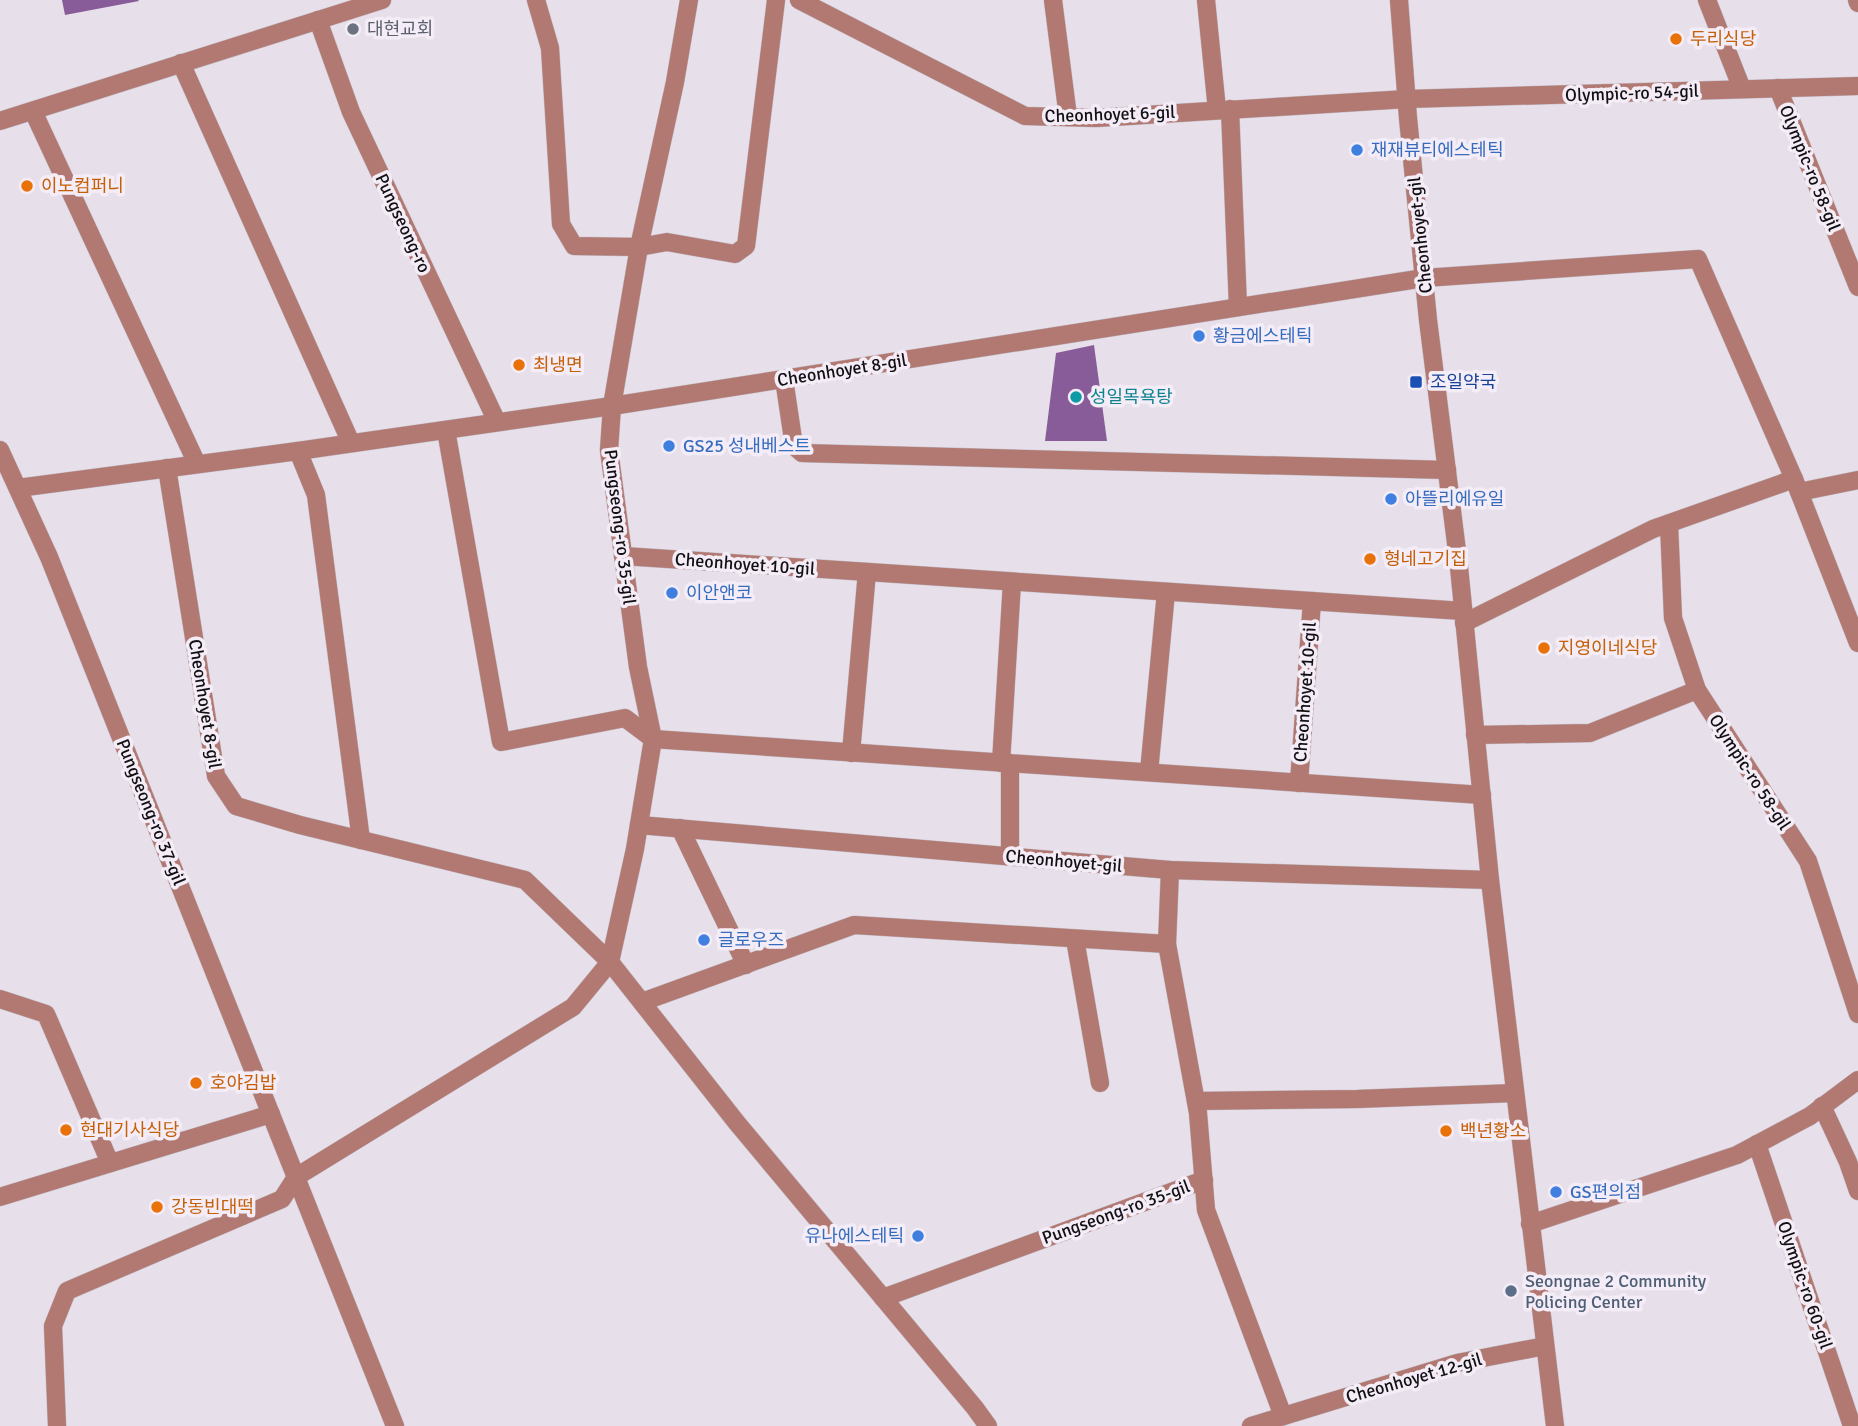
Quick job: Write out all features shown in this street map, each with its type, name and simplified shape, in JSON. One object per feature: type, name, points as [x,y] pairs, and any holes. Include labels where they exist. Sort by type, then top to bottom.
[{"type":"street","points":[[0,121],[382,0]]},
{"type":"street","points":[[536,0],[550,48],[561,223],[574,246],[639,247],[667,242],[735,254],[746,246],[776,0]]},
{"type":"street","name":"Pungseong-ro 35-gil","points":[[610,962],[639,825],[653,739],[638,667],[609,450],[612,406],[639,247],[675,82],[689,0]]},
{"type":"street","name":"Cheonhoyet 6-gil","points":[[799,0],[1025,116],[1096,118],[1407,99]]},
{"type":"street","points":[[1053,0],[1068,117]]},
{"type":"street","points":[[1206,0],[1223,110],[1238,307]]},
{"type":"street","name":"Cheonhoyet-gil","points":[[1399,0],[1424,278],[1490,880],[1555,1426]]},
{"type":"street","points":[[1707,0],[1742,89]]},
{"type":"street","name":"Pungseong-ro","points":[[318,20],[351,113],[497,422]]},
{"type":"street","points":[[181,63],[351,443]]},
{"type":"street","name":"Olympic-ro 54-gil","points":[[1407,99],[1858,86]]},
{"type":"street","name":"Olympic-ro 58-gil","points":[[1778,88],[1858,287]]},
{"type":"street","points":[[33,111],[197,464]]},
{"type":"street","points":[[1424,278],[1699,259],[1797,485],[1858,642]]},
{"type":"street","name":"Cheonhoyet 8-gil","points":[[18,488],[612,406],[1424,278]]},
{"type":"street","points":[[784,379],[794,446],[803,453],[1447,470]]},
{"type":"street","points":[[446,430],[501,742],[625,718],[653,739],[1482,795]]},
{"type":"street","name":"Pungseong-ro 37-gil","points":[[0,450],[54,570],[395,1426]]},
{"type":"street","points":[[298,451],[316,495],[361,840]]},
{"type":"street","name":"Cheonhoyet 8-gil","points":[[167,468],[216,776],[236,806],[300,825],[525,880],[610,962]]},
{"type":"street","points":[[1463,617],[1653,529],[1797,485],[1858,480]]},
{"type":"street","name":"Olympic-ro 58-gil","points":[[1669,524],[1673,618],[1697,690],[1808,861],[1858,1014]]},
{"type":"street","name":"Cheonhoyet 10-gil","points":[[623,556],[1312,601],[1463,617]]},
{"type":"street","points":[[851,752],[867,572]]},
{"type":"street","points":[[1010,856],[1006,763],[1013,582]]},
{"type":"street","points":[[1149,772],[1166,592]]},
{"type":"street","name":"Cheonhoyet 10-gil","points":[[1299,783],[1312,601]]},
{"type":"street","points":[[1475,735],[1590,733],[1697,690]]},
{"type":"street","name":"Cheonhoyet-gil","points":[[639,825],[1170,870],[1490,880]]},
{"type":"street","points":[[680,828],[746,965]]},
{"type":"street","name":"Pungseong-ro 35-gil","points":[[883,1298],[1204,1180],[1196,1101],[1167,944],[1170,870]]},
{"type":"street","points":[[642,1002],[854,925],[1167,944]]},
{"type":"street","points":[[1075,939],[1100,1083]]},
{"type":"street","points":[[58,1426],[53,1326],[67,1291],[282,1199],[296,1177],[573,1007],[610,962],[737,1123],[988,1426]]},
{"type":"street","points":[[0,999],[46,1014],[110,1163]]},
{"type":"street","points":[[1530,1224],[1737,1155],[1810,1116],[1858,1080]]},
{"type":"street","points":[[1196,1101],[1515,1093]]},
{"type":"street","points":[[1822,1107],[1848,1162],[1858,1191]]},
{"type":"street","points":[[0,1197],[271,1114]]},
{"type":"street","name":"Olympic-ro 60-gil","points":[[1757,1144],[1852,1426]]},
{"type":"street","points":[[1204,1180],[1206,1210],[1283,1416]]},
{"type":"street","name":"Cheonhoyet 12-gil","points":[[1251,1426],[1457,1363],[1545,1346]]},
{"type":"building","points":[[62,0],[138,0],[139,1],[65,15]]},
{"type":"building","name":"성일목욕탕","points":[[1094,345],[1107,441],[1045,441],[1056,353]]},
{"type":"place","name":"대현교회","points":[[353,29]]},
{"type":"place","name":"두리식당","points":[[1676,39]]},
{"type":"place","name":"재재뷰티에스테틱","points":[[1357,150]]},
{"type":"place","name":"이노컴퍼니","points":[[27,186]]},
{"type":"place","name":"황금에스테틱","points":[[1199,336]]},
{"type":"place","name":"최냉면","points":[[519,365]]},
{"type":"place","name":"조일약국","points":[[1416,382]]},
{"type":"place","name":"성일목욕탕","points":[[1076,397]]},
{"type":"place","name":"GS25 성내베스트","points":[[669,446]]},
{"type":"place","name":"아뜰리에유일","points":[[1391,499]]},
{"type":"place","name":"형네고기집","points":[[1370,559]]},
{"type":"place","name":"이안앤코","points":[[672,593]]},
{"type":"place","name":"지영이네식당","points":[[1544,648]]},
{"type":"place","name":"글로우즈","points":[[704,940]]},
{"type":"place","name":"호야김밥","points":[[196,1083]]},
{"type":"place","name":"현대기사식당","points":[[66,1130]]},
{"type":"place","name":"백년황소","points":[[1446,1131]]},
{"type":"place","name":"GS편의점","points":[[1556,1192]]},
{"type":"place","name":"강동빈대떡","points":[[157,1207]]},
{"type":"place","name":"유나에스테틱","points":[[918,1236]]},
{"type":"place","name":"Seongnae 2 Community Policing Center","points":[[1511,1291]]}]
